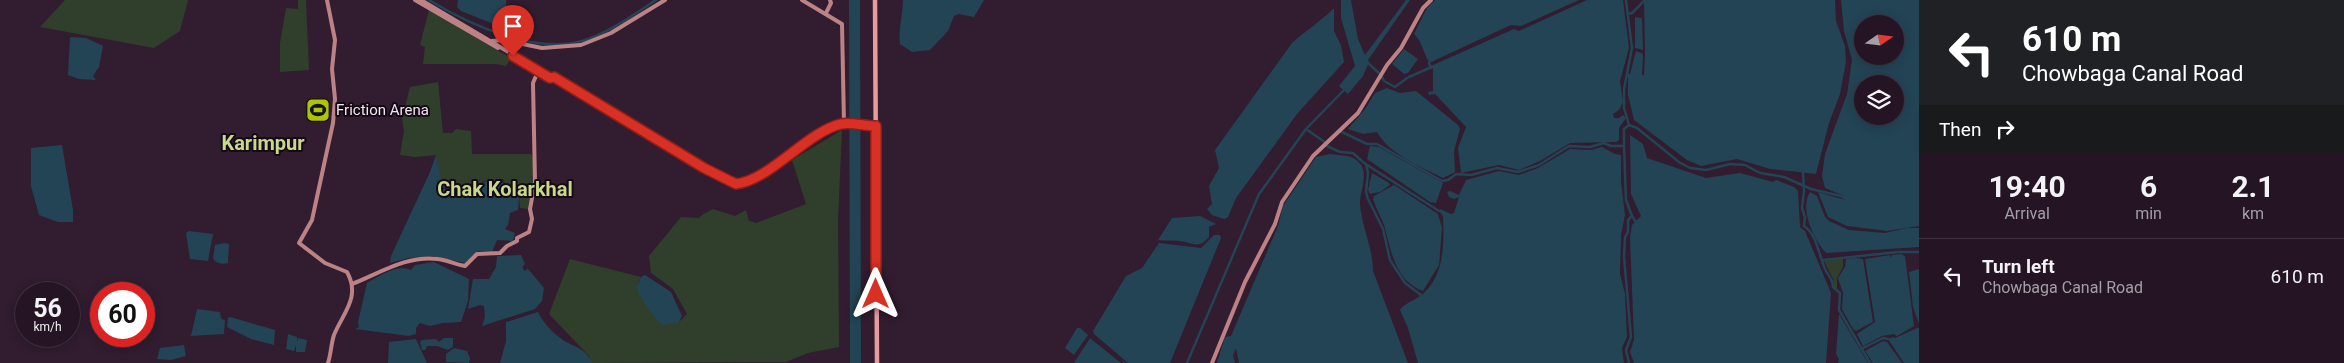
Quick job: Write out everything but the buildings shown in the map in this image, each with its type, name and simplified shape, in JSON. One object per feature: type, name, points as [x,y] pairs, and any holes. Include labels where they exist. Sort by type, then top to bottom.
[{"type":"main road","points":[[876,0],[877,363]]},
{"type":"street","points":[[328,0],[335,40],[332,69],[335,99],[333,122],[312,220],[299,243],[325,263],[346,272],[352,284],[351,303],[334,337],[328,363]]},
{"type":"street","points":[[415,0],[491,42],[499,39],[542,48],[581,45],[611,34],[665,0]]},
{"type":"street","points":[[421,0],[550,78],[554,77],[704,168],[736,184],[754,177],[817,136],[846,124],[876,126]]},
{"type":"street","points":[[802,0],[840,22],[843,27],[846,124]]},
{"type":"street","points":[[826,13],[831,4],[830,0]]},
{"type":"street","points":[[1212,363],[1245,282],[1275,224],[1282,202],[1313,156],[1358,113],[1387,66],[1401,48],[1423,8],[1430,0]]},
{"type":"street","points":[[352,284],[395,265],[417,260],[442,260],[465,266],[477,254],[500,253],[507,246],[516,242],[517,238],[529,232],[532,219],[530,209],[535,182],[533,83],[538,70]]},
{"type":"green space","points":[[65,0],[188,0],[180,31],[154,48],[40,27]]},
{"type":"green space","points":[[298,0],[306,0],[309,70],[280,72],[280,43],[286,8],[298,9]]},
{"type":"green space","points":[[429,10],[511,58],[506,66],[496,64],[423,64],[425,47],[420,45]]},
{"type":"green space","points":[[438,82],[443,133],[452,133],[456,129],[471,131],[472,154],[531,154],[534,161],[535,174],[530,209],[520,208],[519,197],[507,187],[503,179],[484,181],[473,187],[442,188],[436,155],[415,157],[400,155],[404,131],[402,119],[410,87]]},
{"type":"green space","points":[[842,130],[838,220],[839,347],[808,353],[786,362],[590,363],[589,356],[549,314],[570,259],[641,277],[638,283],[679,322],[687,314],[673,289],[651,273],[649,256],[681,217],[699,218],[713,209],[735,216],[746,210],[749,221],[756,223],[806,204],[792,160]]},
{"type":"green space","points":[[1843,258],[1843,267],[1837,278],[1837,289],[1834,287],[1833,279],[1824,261]]},
{"type":"water","points":[[458,0],[506,0],[508,28],[461,11],[457,7]]},
{"type":"water","points":[[849,0],[860,0],[861,363],[850,363]]},
{"type":"water","points":[[903,0],[984,0],[974,17],[959,14],[954,16],[948,31],[930,50],[912,52],[900,44]]},
{"type":"water","points":[[1341,0],[1351,0],[1358,39],[1365,55],[1406,0],[1410,0],[1368,60],[1369,62],[1363,76],[1348,94],[1339,86],[1355,66],[1341,18]]},
{"type":"water","points":[[1435,0],[1579,0],[1521,26],[1511,25],[1429,63],[1419,40],[1414,34],[1427,8]]},
{"type":"water","points":[[1587,0],[1623,0],[1629,48],[1620,81],[1623,102],[1619,110],[1613,114],[1614,118],[1619,118],[1623,115],[1626,118],[1619,128],[1619,140],[1616,142],[1570,143],[1540,161],[1519,170],[1499,165],[1461,173],[1458,148],[1466,127],[1435,94],[1429,95],[1428,92],[1433,91],[1433,65],[1514,29],[1519,31]]},
{"type":"water","points":[[1644,0],[1835,0],[1836,21],[1845,46],[1846,62],[1840,94],[1829,123],[1816,174],[1770,169],[1737,159],[1701,166],[1687,160],[1634,120],[1628,95],[1628,74],[1630,74],[1636,51],[1643,54],[1642,75],[1644,75]]},
{"type":"water","points":[[1841,0],[1919,0],[1919,226],[1887,231],[1847,226],[1828,217],[1818,192],[1849,201],[1842,195],[1825,188],[1822,176],[1825,154],[1847,94],[1852,60],[1844,31]]},
{"type":"water","points":[[1333,9],[1334,31],[1341,45],[1344,62],[1297,114],[1236,198],[1228,217],[1224,219],[1212,215],[1207,209],[1212,204],[1209,186],[1219,168],[1215,150],[1292,43]]},
{"type":"water","points":[[1635,17],[1642,18],[1643,50],[1635,48]]},
{"type":"water","points":[[70,37],[86,38],[103,46],[99,67],[93,76],[96,80],[79,79],[68,75]]},
{"type":"water","points":[[1404,49],[1418,59],[1408,73],[1404,74],[1392,64]]},
{"type":"water","points":[[1387,88],[1400,93],[1416,91],[1458,125],[1460,129],[1454,151],[1455,172],[1443,178],[1397,153],[1382,140],[1377,132],[1363,134],[1348,129],[1365,109],[1375,93]]},
{"type":"water","points":[[1630,135],[1643,144],[1647,158],[1706,178],[1740,173],[1773,182],[1776,180],[1794,187],[1798,191],[1800,227],[1805,231],[1831,293],[1826,363],[1634,363],[1630,352],[1634,340],[1630,238],[1632,225],[1641,216],[1631,194]]},
{"type":"water","points":[[62,145],[73,210],[73,222],[58,222],[39,215],[31,186],[31,148]]},
{"type":"water","points":[[1370,146],[1379,147],[1443,183],[1436,203],[1430,202],[1367,159]]},
{"type":"water","points":[[1602,147],[1621,155],[1621,182],[1625,215],[1621,235],[1620,274],[1625,294],[1627,337],[1622,348],[1624,363],[1418,363],[1408,328],[1400,310],[1424,293],[1431,285],[1440,267],[1443,247],[1443,216],[1439,211],[1440,209],[1451,214],[1454,213],[1459,197],[1454,199],[1449,197],[1447,192],[1450,191],[1459,195],[1466,180],[1499,171],[1519,175],[1538,168],[1570,149],[1591,150]]},
{"type":"water","points":[[1330,154],[1351,157],[1358,161],[1363,169],[1364,178],[1360,203],[1373,271],[1408,363],[1239,363],[1236,348],[1233,355],[1235,363],[1217,363],[1225,337],[1231,336],[1278,226],[1283,206],[1316,157]]},
{"type":"water","points":[[436,155],[443,189],[468,188],[487,181],[500,180],[519,198],[518,210],[510,213],[508,225],[505,229],[515,233],[513,241],[497,240],[492,252],[478,251],[465,263],[433,256],[409,258],[390,263],[391,256]]},
{"type":"water","points":[[1372,173],[1390,185],[1380,192],[1370,194],[1368,190]]},
{"type":"water","points":[[1394,185],[1438,214],[1442,228],[1439,265],[1423,291],[1407,280],[1396,265],[1384,224],[1373,199],[1374,196]]},
{"type":"water","points":[[1810,192],[1817,196],[1825,217],[1829,221],[1849,230],[1885,233],[1907,228],[1919,228],[1919,247],[1826,253],[1809,224],[1806,206]]},
{"type":"water","points":[[1200,216],[1216,224],[1209,227],[1209,237],[1203,243],[1193,244],[1182,241],[1158,240],[1172,218]]},
{"type":"water","points":[[189,231],[213,234],[208,261],[190,259],[186,233]]},
{"type":"water","points":[[1214,235],[1220,235],[1221,238],[1170,363],[1128,363],[1094,334],[1093,331],[1126,276],[1142,268],[1159,243],[1201,248]]},
{"type":"water","points":[[229,244],[228,263],[222,264],[213,258],[215,245]]},
{"type":"water","points":[[1901,254],[1905,256],[1914,326],[1897,336],[1894,334],[1882,336],[1863,346],[1857,334],[1875,322],[1865,259],[1890,255],[1891,258],[1892,255]]},
{"type":"water","points":[[521,255],[525,264],[522,267],[525,271],[529,270],[544,288],[542,301],[535,309],[482,326],[485,317],[484,306],[480,305],[468,309],[473,279],[489,279],[496,267],[497,256]]},
{"type":"water","points":[[1846,259],[1863,259],[1873,322],[1856,331],[1842,309],[1843,293],[1838,278],[1845,267]]},
{"type":"water","points":[[434,262],[469,279],[468,301],[461,322],[430,326],[420,323],[416,328],[416,334],[409,336],[355,329],[359,327],[358,322],[367,283],[394,270],[411,270],[415,265]]},
{"type":"water","points":[[1919,269],[1919,324],[1913,307],[1909,272]]},
{"type":"water","points":[[645,275],[671,292],[682,316],[679,322],[663,325],[647,307],[637,287],[641,277]]},
{"type":"water","points":[[197,309],[220,312],[221,319],[225,320],[224,334],[191,336]]},
{"type":"water","points":[[538,312],[551,330],[568,343],[579,348],[592,363],[500,363],[506,341],[506,322]]},
{"type":"water","points":[[1839,314],[1868,363],[1838,363],[1839,359],[1836,354]]},
{"type":"water","points":[[228,318],[275,330],[274,345],[251,339],[227,327]]},
{"type":"water","points":[[1077,328],[1080,328],[1088,335],[1074,355],[1065,348]]},
{"type":"water","points":[[1919,328],[1919,363],[1904,363],[1888,339],[1895,338]]},
{"type":"water","points":[[288,334],[297,337],[297,342],[298,338],[307,340],[305,352],[296,352],[296,345],[294,351],[286,349]]},
{"type":"water","points":[[444,338],[453,338],[453,347],[448,350],[437,346],[427,346],[425,350],[422,350],[420,342],[422,340],[436,339],[439,342]]},
{"type":"water","points":[[416,339],[427,363],[388,363],[389,342]]},
{"type":"water","points":[[1091,339],[1121,363],[1074,363]]},
{"type":"water","points":[[1883,341],[1887,342],[1902,363],[1873,363],[1865,351]]},
{"type":"water","points":[[184,345],[186,356],[171,360],[157,359],[160,348]]},
{"type":"water","points":[[454,348],[467,351],[470,358],[469,363],[446,362],[446,354]]},
{"type":"waterway","points":[[429,0],[463,19],[502,35],[543,44],[563,44],[592,38],[656,0]]},
{"type":"waterway","points":[[1626,0],[1632,48],[1624,89],[1624,108],[1629,125],[1637,128],[1679,162],[1690,168],[1706,170],[1730,164],[1745,165],[1760,173],[1784,177],[1811,189],[1841,196],[1849,201]]},
{"type":"waterway","points":[[1628,14],[1632,13],[1644,1]]},
{"type":"waterway","points":[[1368,63],[1380,74]]},
{"type":"waterway","points":[[1429,63],[1431,68]]},
{"type":"waterway","points":[[1409,77],[1434,66]]},
{"type":"waterway","points":[[1382,77],[1384,81],[1395,87],[1407,78]]},
{"type":"waterway","points":[[1187,363],[1259,194],[1306,129],[1344,90]]},
{"type":"waterway","points":[[1342,132],[1367,144],[1377,144],[1442,181],[1448,180],[1456,174],[1471,175],[1497,168],[1518,172],[1539,165],[1569,146],[1590,147],[1604,143],[1611,146],[1624,146],[1624,129],[1629,125]]},
{"type":"waterway","points":[[1306,129],[1326,143]]},
{"type":"waterway","points":[[1327,146],[1340,152],[1353,153],[1364,163],[1439,211]]},
{"type":"waterway","points":[[1624,146],[1626,200],[1632,216],[1628,220],[1624,257],[1631,337],[1626,350],[1629,363]]},
{"type":"waterway","points":[[1366,164],[1368,173],[1366,192],[1383,229],[1390,260],[1405,283],[1421,295]]},
{"type":"waterway","points":[[1803,172],[1804,191],[1802,208],[1805,217],[1804,226],[1815,240],[1833,287],[1840,293],[1839,310],[1870,363]]},
{"type":"waterway","points":[[1632,216],[1636,222]]},
{"type":"waterway","points":[[1823,260],[1898,252],[1919,252]]},
{"type":"waterway","points":[[1861,349],[1883,338],[1888,339]]},
{"type":"place","name":"Friction Arena","points":[[318,110]]},
{"type":"district","name":"Karimpur","points":[[263,143]]},
{"type":"district","name":"Chak Kolarkhal","points":[[505,189]]},
{"type":"route","points":[[513,56],[550,78],[554,77],[684,154],[704,168],[736,184],[754,177],[786,158],[817,136],[838,125],[876,126],[876,294]]}]
